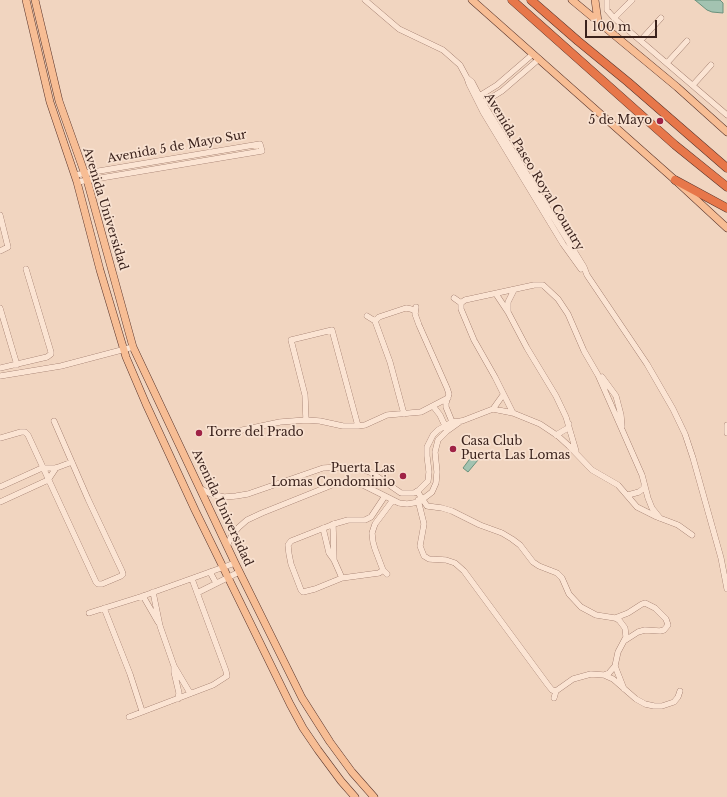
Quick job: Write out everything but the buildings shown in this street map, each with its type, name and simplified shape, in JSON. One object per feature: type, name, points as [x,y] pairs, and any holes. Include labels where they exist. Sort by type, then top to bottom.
[{"type":"highway","points":[[512,0],[669,140],[727,187]]},
{"type":"highway","points":[[531,0],[727,168]]},
{"type":"highway","points":[[675,180],[727,208]]},
{"type":"main road","name":"Avenida Universidad","points":[[26,0],[50,102],[76,179],[123,350],[146,404],[283,691],[303,728],[355,797]]},
{"type":"main road","name":"Avenida Universidad","points":[[35,0],[59,101],[86,177],[133,346],[239,572],[302,698],[316,722],[352,772],[374,797]]},
{"type":"main road","points":[[472,0],[727,228]]},
{"type":"main road","points":[[572,0],[677,87],[727,132]]},
{"type":"main road","points":[[595,0],[598,21]]},
{"type":"street","name":"Avenida Paseo Royal Country","points":[[364,0],[402,31],[443,50],[460,65],[481,104],[581,270],[587,275],[646,364],[673,409],[685,434],[711,523],[727,589]]},
{"type":"street","points":[[607,0],[607,10],[614,18],[727,116]]},
{"type":"street","points":[[614,18],[632,0]]},
{"type":"street","points":[[641,40],[661,18]]},
{"type":"street","points":[[667,63],[687,41]]},
{"type":"street","points":[[478,97],[497,85],[533,54]]},
{"type":"street","points":[[481,104],[502,91],[539,59]]},
{"type":"street","points":[[693,85],[711,65]]},
{"type":"street","points":[[497,85],[502,91]]},
{"type":"street","name":"Avenida 5 de Mayo Sur","points":[[76,179],[86,177],[260,144],[262,151],[86,177]]},
{"type":"street","points":[[0,215],[8,245],[8,247],[2,250]]},
{"type":"street","points":[[0,368],[47,357],[51,354],[26,269]]},
{"type":"street","points":[[513,413],[474,340],[461,309],[462,303],[465,300],[534,285],[543,285],[550,290],[563,305],[584,351],[598,375],[642,475],[652,508],[660,518]]},
{"type":"street","points":[[508,312],[508,302],[514,290]]},
{"type":"street","points":[[496,294],[508,312],[527,348],[550,384],[566,416],[576,454]]},
{"type":"street","points":[[454,298],[462,303]]},
{"type":"street","points":[[0,308],[17,364]]},
{"type":"street","points":[[375,321],[379,317],[406,308],[415,309],[419,325],[449,394],[446,407],[453,424]]},
{"type":"street","points":[[367,316],[375,321],[390,362],[404,414]]},
{"type":"street","points":[[306,420],[305,395],[289,338],[332,329],[358,426]]},
{"type":"street","points":[[0,376],[61,366],[133,346]]},
{"type":"street","points":[[493,409],[503,395]]},
{"type":"street","points":[[233,432],[280,422],[306,420],[320,421],[343,426],[365,425],[388,415],[421,412],[448,398]]},
{"type":"street","points":[[433,406],[440,415],[446,428]]},
{"type":"street","points":[[201,489],[211,494],[224,497],[236,496],[248,494],[323,468],[333,467],[362,469],[375,475],[401,493],[415,492],[424,486],[429,476],[427,447],[438,430],[493,409],[513,413],[540,424],[556,435],[592,470],[618,485],[637,507],[678,525],[692,535]]},
{"type":"street","points":[[0,438],[21,432],[25,432],[28,436],[96,582],[98,584],[102,584],[123,574],[54,421]]},
{"type":"street","points":[[556,435],[568,428],[568,424]]},
{"type":"street","points":[[727,426],[727,433]]},
{"type":"street","points":[[227,546],[232,535],[239,526],[247,520],[332,485],[346,482],[363,485],[393,500],[407,504],[420,501],[432,492],[436,483],[436,446],[446,428]]},
{"type":"street","points":[[0,487],[42,468],[56,468],[72,462]]},
{"type":"street","points":[[0,502],[48,480],[56,468]]},
{"type":"street","points":[[368,487],[375,475]]},
{"type":"street","points":[[628,495],[639,492],[644,488],[644,484]]},
{"type":"street","points":[[415,492],[420,501],[424,524],[420,546],[424,556],[429,559],[446,560],[455,563],[464,571],[548,686],[552,690],[556,690]]},
{"type":"street","points":[[385,496],[371,517],[365,520],[348,520],[333,524],[291,541],[288,545],[289,554],[296,579],[303,592],[315,589],[342,578],[385,572],[373,542],[372,533],[378,520],[393,500]]},
{"type":"street","points":[[420,501],[427,506],[452,511],[480,525],[502,533],[512,539],[520,545],[533,562],[557,573],[562,578],[569,594],[581,607],[596,615],[616,618],[646,603],[655,608],[666,619],[668,625],[664,630],[645,630],[631,635],[624,641]]},
{"type":"street","points":[[371,517],[378,520]]},
{"type":"street","points":[[333,524],[334,560]]},
{"type":"street","points":[[323,528],[329,553],[334,560],[342,578]]},
{"type":"street","points":[[89,613],[143,596],[235,563]]},
{"type":"street","points":[[210,572],[216,584]]},
{"type":"street","points":[[197,593],[239,572]]},
{"type":"street","points":[[129,717],[213,685],[227,676],[192,579]]},
{"type":"street","points":[[153,592],[160,626],[174,666],[190,693]]},
{"type":"street","points":[[143,596],[160,626]]},
{"type":"street","points":[[104,608],[130,674],[142,711]]},
{"type":"street","points":[[604,675],[609,673],[615,666],[618,652],[626,637],[623,624],[616,618]]},
{"type":"street","points":[[174,666],[179,693],[178,699]]},
{"type":"street","points":[[615,666],[624,689]]},
{"type":"street","points":[[554,698],[556,690],[573,679],[591,674],[604,675],[612,679],[636,699],[645,704],[654,706],[662,706],[674,702],[680,690]]},
{"type":"shaded area","points":[[695,0],[720,0],[723,3],[723,13],[707,10]]},
{"type":"shaded area","points":[[472,456],[478,460],[468,472],[463,468]]},
{"type":"place","name":"5 de Mayo","points":[[660,121]]},
{"type":"place","name":"Torre del Prado","points":[[199,433]]},
{"type":"place","name":"Casa Club Puerta Las Lomas","points":[[453,449]]},
{"type":"place","name":"Puerta Las Lomas Condominio","points":[[403,476]]}]
